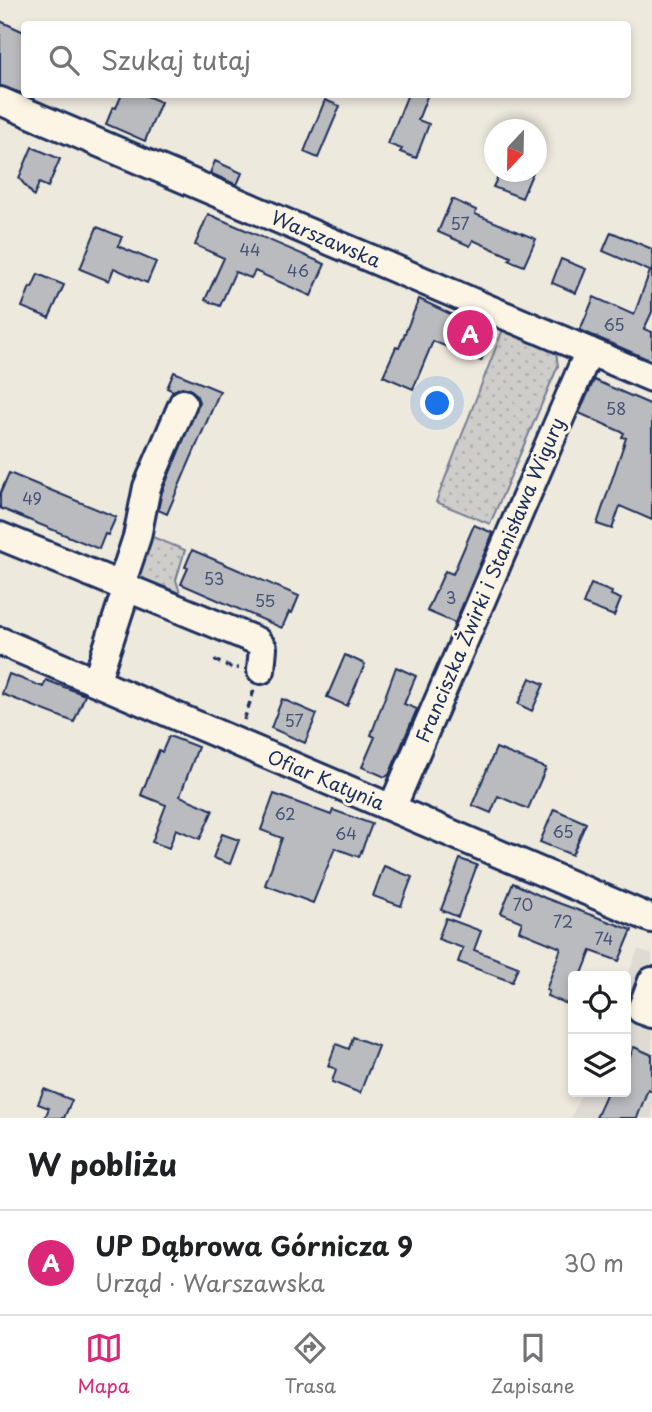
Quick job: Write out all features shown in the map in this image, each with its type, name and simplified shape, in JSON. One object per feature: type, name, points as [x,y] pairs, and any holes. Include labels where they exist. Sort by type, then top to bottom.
[{"type":"street","name":"Warszawska","points":[[0,101],[652,379]]},
{"type":"street","name":"Franciszka Żwirki i Stanisława Wigury","points":[[392,808],[589,351]]},
{"type":"street","points":[[96,682],[140,527],[147,487],[183,403]]},
{"type":"street","points":[[0,536],[257,640],[263,648],[261,670]]},
{"type":"street","name":"Ofiar Katynia","points":[[0,641],[652,919]]},
{"type":"street","points":[[652,981],[641,1010],[652,1014]]},
{"type":"path","points":[[237,742],[261,670]]},
{"type":"shaded area","points":[[503,329],[556,351],[558,366],[490,524],[436,502]]},
{"type":"shaded area","points":[[145,534],[185,550],[176,580],[182,599],[134,579]]},
{"type":"shaded area","points":[[638,949],[652,954],[652,1118],[571,1118],[580,1097],[631,1097],[629,971]]},
{"type":"building","points":[[0,21],[21,31],[21,93],[0,86]]},
{"type":"building","points":[[120,98],[152,98],[161,102],[145,141],[106,124],[113,107],[116,108]]},
{"type":"building","points":[[406,98],[426,98],[418,120],[429,124],[416,158],[388,144]]},
{"type":"building","points":[[325,100],[340,106],[318,158],[304,152]]},
{"type":"building","points":[[32,147],[60,159],[48,187],[39,183],[34,196],[19,178]]},
{"type":"building","points":[[215,161],[242,173],[237,185],[210,173]]},
{"type":"building","points":[[495,182],[529,182],[522,198],[493,187]]},
{"type":"building","points":[[452,199],[476,210],[475,214],[536,239],[524,266],[509,260],[511,257],[473,240],[470,246],[438,232]]},
{"type":"building","points":[[208,214],[325,264],[311,296],[255,271],[251,278],[235,272],[220,306],[205,300],[224,258],[195,245]]},
{"type":"building","points":[[97,227],[122,237],[118,246],[156,262],[147,283],[114,268],[109,281],[80,269]]},
{"type":"building","points":[[611,232],[652,249],[652,312],[644,329],[652,332],[652,361],[580,330],[594,297],[634,315],[650,271],[603,251]]},
{"type":"building","points":[[561,259],[586,269],[576,293],[552,283]]},
{"type":"building","points":[[38,274],[64,285],[49,318],[22,307]]},
{"type":"building","points":[[419,299],[493,334],[481,361],[433,341],[413,389],[383,376],[396,347],[399,348]]},
{"type":"building","points":[[174,372],[220,391],[167,514],[158,510],[162,492],[199,402],[190,389],[182,387],[173,391],[167,388]]},
{"type":"building","points":[[594,380],[652,405],[652,520],[620,506],[612,529],[597,524],[626,438],[622,437],[624,433],[579,413]]},
{"type":"building","points":[[9,473],[116,517],[99,549],[0,508],[0,494]]},
{"type":"building","points":[[474,525],[493,533],[455,623],[427,611],[445,571],[453,574]]},
{"type":"building","points":[[192,550],[299,596],[282,628],[181,584]]},
{"type":"building","points":[[591,584],[612,592],[611,595],[621,599],[614,616],[583,604]]},
{"type":"building","points":[[345,655],[365,664],[347,706],[327,697]]},
{"type":"building","points":[[396,667],[416,676],[404,704],[417,709],[389,775],[385,777],[362,767],[375,737],[371,735]]},
{"type":"building","points":[[9,674],[43,687],[46,680],[85,695],[74,722],[2,694]]},
{"type":"building","points":[[530,678],[544,684],[532,711],[518,704]]},
{"type":"building","points":[[282,699],[317,714],[305,743],[271,728]]},
{"type":"building","points":[[169,736],[198,747],[180,796],[213,810],[200,839],[176,829],[169,848],[152,842],[166,805],[141,795],[159,750],[162,752]]},
{"type":"building","points":[[496,748],[546,768],[528,809],[498,796],[491,813],[472,805]]},
{"type":"building","points":[[274,794],[331,815],[333,810],[372,824],[359,857],[335,848],[313,903],[265,885],[282,838],[261,830]]},
{"type":"building","points":[[554,809],[586,823],[572,855],[540,842]]},
{"type":"building","points":[[222,834],[239,840],[230,864],[213,858]]},
{"type":"building","points":[[460,859],[477,865],[458,917],[441,910]]},
{"type":"building","points":[[384,866],[412,877],[401,906],[373,896]]},
{"type":"building","points":[[513,883],[545,898],[632,930],[619,961],[591,951],[583,971],[568,971],[568,1004],[547,996],[549,991],[546,990],[561,948],[519,931],[522,922],[501,913]]},
{"type":"building","points":[[446,918],[481,931],[474,950],[518,967],[512,982],[458,962],[463,948],[438,939]]},
{"type":"building","points":[[353,1037],[378,1046],[360,1093],[332,1082],[336,1069],[328,1066],[336,1044],[349,1049]]},
{"type":"building","points":[[634,1047],[652,1055],[652,1091],[648,1089],[637,1118],[596,1118],[605,1097],[631,1097],[631,1054]]},
{"type":"building","points":[[44,1089],[72,1100],[64,1118],[45,1118],[49,1108],[38,1104]]},
{"type":"place","name":"UP Dąbrowa Górnicza 9","points":[[470,333]]}]
